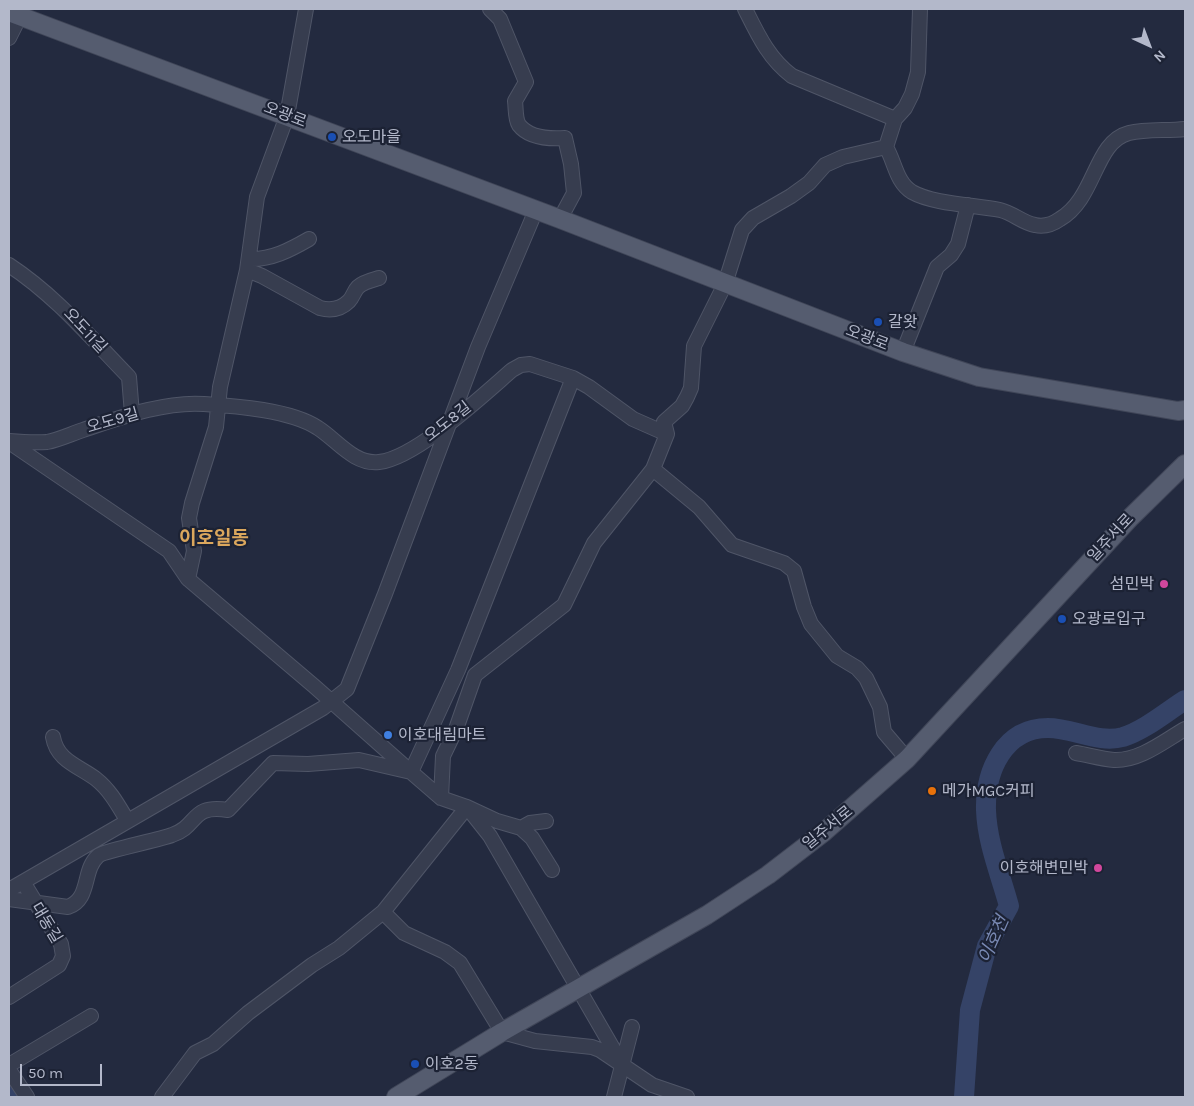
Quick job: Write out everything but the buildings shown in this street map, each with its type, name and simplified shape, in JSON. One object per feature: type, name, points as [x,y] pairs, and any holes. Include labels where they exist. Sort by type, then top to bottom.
[{"type":"main road","name":"오광로","points":[[14,14],[536,210],[903,352],[979,377],[1016,385],[1178,411],[1185,410]]},
{"type":"main road","name":"일주서로","points":[[396,1097],[502,1032],[667,940],[768,875],[839,820],[907,759],[1131,517],[1185,464]]},
{"type":"street","points":[[188,579],[194,551],[188,518],[216,427],[220,387],[248,265],[257,197],[287,116],[306,9]]},
{"type":"street","points":[[490,9],[500,19],[526,82],[515,101],[518,123],[525,130],[537,136],[553,139],[565,138],[574,193],[560,220]]},
{"type":"street","points":[[745,9],[765,49],[779,66],[792,76],[895,119]]},
{"type":"street","points":[[920,9],[918,72],[905,108],[895,119],[886,147],[892,157],[900,182],[913,192],[1003,211],[1035,226],[1047,225],[1074,210],[1087,192],[1105,150],[1115,139],[1129,133],[1185,129]]},
{"type":"street","points":[[9,38],[14,14]]},
{"type":"street","points":[[442,798],[443,756],[456,729],[475,675],[564,605],[594,543],[653,469],[667,434],[664,422],[682,406],[691,388],[694,346],[725,284],[742,230],[753,218],[809,183],[825,164],[843,157],[886,147]]},
{"type":"street","points":[[903,352],[937,267],[951,255],[958,244],[968,205]]},
{"type":"street","points":[[9,890],[332,701],[347,689],[478,347],[536,210]]},
{"type":"street","points":[[248,265],[292,249],[309,239]]},
{"type":"street","name":"오도11길","points":[[9,265],[37,283],[51,296],[87,330],[99,346],[129,377],[132,414]]},
{"type":"street","points":[[248,265],[262,276],[320,308],[329,310],[335,309],[349,300],[357,288],[365,282],[379,278]]},
{"type":"street","name":"오도8길","points":[[218,406],[262,411],[304,420],[319,428],[345,450],[370,462],[381,462],[396,457],[424,441],[450,422],[512,370],[521,365],[530,364],[573,378],[589,387],[634,420],[667,434]]},
{"type":"street","points":[[410,772],[458,670],[573,378]]},
{"type":"street","name":"오도9길","points":[[9,441],[48,442],[132,414],[178,406],[203,404],[218,406]]},
{"type":"street","points":[[9,441],[169,551],[188,579],[332,701],[410,772],[442,798],[467,807],[496,821],[521,828],[532,838],[552,870]]},
{"type":"street","points":[[653,469],[699,508],[732,545],[784,563],[794,571],[804,607],[812,624],[837,656],[857,668],[866,678],[880,707],[884,732],[907,759]]},
{"type":"street","points":[[1076,753],[1114,760],[1132,758],[1185,728]]},
{"type":"street","points":[[52,737],[54,745],[64,760],[96,780],[114,797],[127,820]]},
{"type":"street","points":[[9,899],[68,907],[74,905],[80,899],[88,873],[100,855],[153,842],[176,834],[203,810],[212,808],[228,810],[273,763],[308,764],[359,760],[410,772]]},
{"type":"street","points":[[467,807],[490,836],[622,1064]]},
{"type":"street","points":[[162,1097],[195,1053],[213,1044],[248,1013],[312,964],[339,948],[383,912],[467,807]]},
{"type":"street","points":[[521,828],[530,823],[546,821]]},
{"type":"street","points":[[90,842],[100,855]]},
{"type":"street","name":"대동길","points":[[9,996],[59,965],[64,956],[61,944],[33,902],[23,882]]},
{"type":"street","points":[[383,912],[404,933],[445,952],[460,963],[502,1032],[535,1041],[592,1047],[609,1054],[660,1089],[686,1097]]},
{"type":"street","points":[[9,1065],[91,1016]]},
{"type":"street","points":[[614,1097],[632,1027]]},
{"type":"street","points":[[9,1070],[27,1097]]},
{"type":"waterway","name":"이호천","points":[[964,1097],[970,1010],[987,946],[1009,906],[989,835],[986,810],[989,781],[1000,754],[1020,735],[1033,730],[1048,728],[1067,730],[1105,739],[1123,737],[1147,725],[1185,700]]},
{"type":"waterway","name":"이호천","points":[[9,1091],[14,1097]]},
{"type":"place","name":"오도마을","points":[[332,137]]},
{"type":"place","name":"갈왓","points":[[878,322]]},
{"type":"place","name":"섬민박","points":[[1164,584]]},
{"type":"place","name":"오광로입구","points":[[1062,619]]},
{"type":"place","name":"이호대림마트","points":[[388,735]]},
{"type":"place","name":"메가MGC커피","points":[[932,791]]},
{"type":"place","name":"이호해변민박","points":[[1098,868]]},
{"type":"place","name":"이호2동","points":[[415,1064]]},
{"type":"district","name":"이호일동","points":[[214,539]]}]
